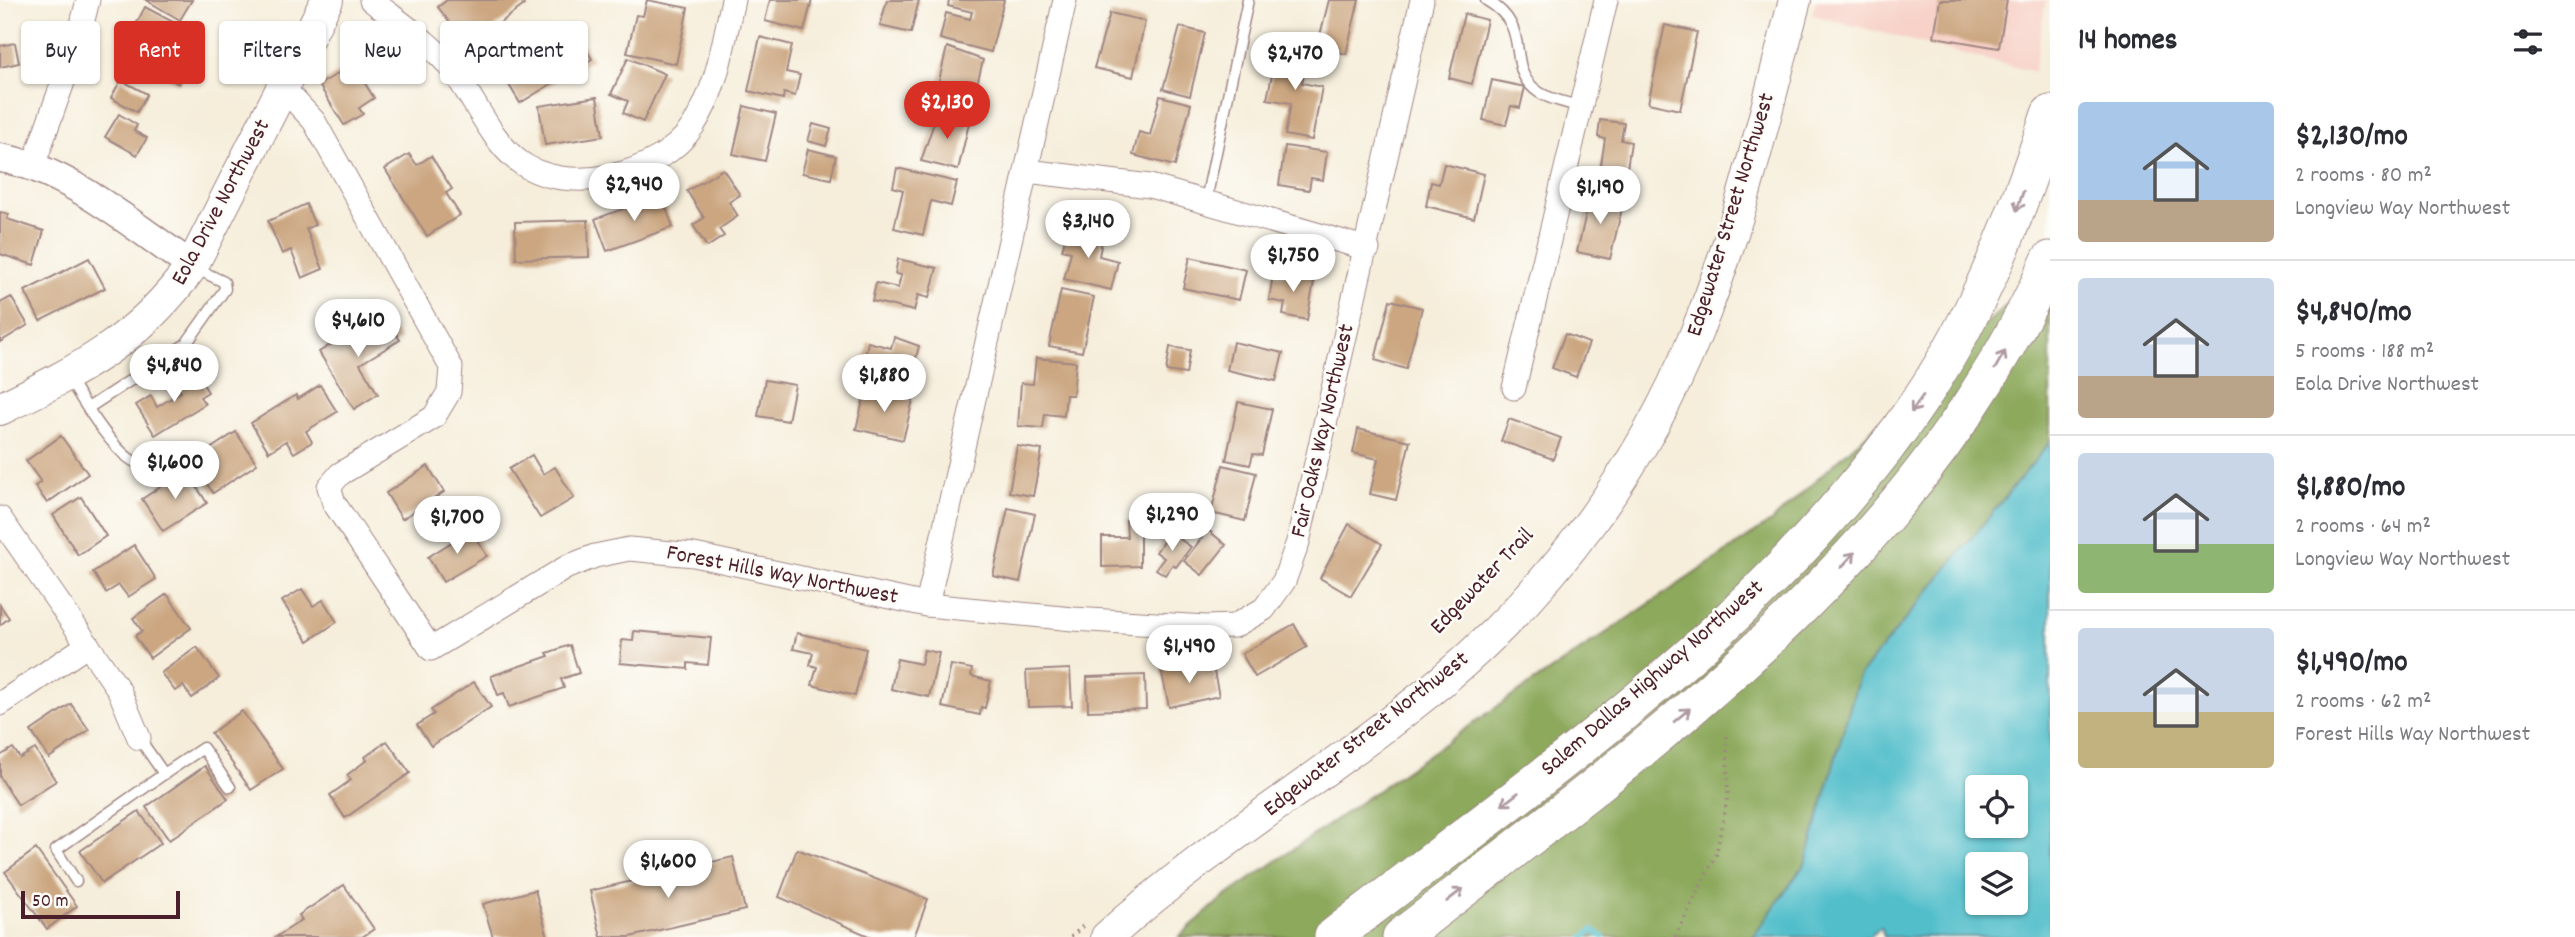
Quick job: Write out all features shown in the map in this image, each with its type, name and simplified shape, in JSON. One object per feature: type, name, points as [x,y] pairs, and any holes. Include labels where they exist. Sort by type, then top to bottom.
[{"type":"highway","name":"Salem Dallas Highway Northwest","points":[[1333,937],[1616,716],[1763,586],[1832,515],[1894,438],[1926,392],[1968,321],[2010,230],[2050,114]]},
{"type":"highway","name":"Salem Dallas Highway Northwest","points":[[1401,937],[1630,759],[1748,659],[1824,586],[1919,477],[1976,401],[2005,351],[2050,260]]},
{"type":"main road","name":"Eola Drive Northwest","points":[[0,408],[123,341],[153,315],[192,266],[327,0]]},
{"type":"main road","name":"Edgewater Street Northwest","points":[[1097,929],[1182,875],[1403,713],[1446,678],[1524,603],[1602,506],[1662,406],[1695,338],[1744,192],[1795,0]]},
{"type":"street","points":[[33,166],[78,40],[88,0]]},
{"type":"street","points":[[371,0],[444,60],[515,159],[533,170],[578,182],[607,177],[646,163],[668,150],[692,128],[712,92],[733,0]]},
{"type":"street","points":[[927,605],[1065,0]]},
{"type":"street","name":"Fair Oaks Way Northwest","points":[[1264,610],[1283,581],[1298,542],[1368,249],[1422,0]]},
{"type":"street","points":[[1514,388],[1606,0]]},
{"type":"street","name":"Forest Hills Way Northwest","points":[[283,88],[314,121],[450,367],[449,392],[434,417],[340,474],[329,487],[334,503],[431,649],[567,567],[595,556],[629,548],[694,555],[927,605],[1073,620],[1206,628],[1234,626],[1264,610]]},
{"type":"street","points":[[0,158],[33,166],[89,197],[192,266]]},
{"type":"street","points":[[1027,171],[1113,180],[1206,200],[1368,249]]},
{"type":"street","points":[[2,525],[119,690],[139,738]]},
{"type":"street","points":[[0,704],[88,645]]},
{"type":"lane","points":[[1206,200],[1248,0]]},
{"type":"lane","points":[[1486,0],[1506,14],[1516,32],[1518,64],[1540,93],[1581,107]]},
{"type":"lane","points":[[88,408],[186,344],[209,313],[225,289],[224,282],[192,266]]},
{"type":"lane","points":[[66,374],[88,408],[130,460],[143,465],[176,458],[187,452]]},
{"type":"lane","points":[[139,738],[164,774]]},
{"type":"lane","points":[[76,881],[56,850],[203,748],[230,788]]},
{"type":"path","points":[[1675,937],[1716,855],[1728,795],[1727,736]]},
{"type":"path","points":[[1071,937],[1097,929]]},
{"type":"shaded area","points":[[1816,0],[2046,0],[2034,72],[1812,15]]},
{"type":"green space","points":[[2050,265],[2050,442],[1859,676],[1806,862],[1753,937],[1179,937],[1219,901],[1498,706],[1772,521]]},
{"type":"water","points":[[2050,442],[2050,937],[1884,937],[1881,927],[1870,937],[1753,937],[1806,862],[1859,676]]},
{"type":"building","points":[[146,0],[192,0],[180,20]]},
{"type":"building","points":[[447,0],[520,0],[524,5],[503,21],[448,21],[438,7]]},
{"type":"building","points":[[647,0],[688,8],[676,64],[627,53],[636,15],[643,16]]},
{"type":"building","points":[[770,0],[812,0],[804,31],[765,21]]},
{"type":"building","points":[[887,0],[919,0],[911,33],[880,26]]},
{"type":"building","points":[[949,0],[1004,0],[991,52],[940,39],[946,13],[970,19],[972,12],[948,6]]},
{"type":"building","points":[[1329,0],[1359,0],[1346,54],[1317,47]]},
{"type":"building","points":[[1940,0],[2007,0],[1999,48],[1934,37]]},
{"type":"building","points":[[145,7],[171,21],[138,21]]},
{"type":"building","points":[[1110,13],[1145,21],[1133,77],[1094,68]]},
{"type":"building","points":[[1464,14],[1487,20],[1472,84],[1449,78]]},
{"type":"building","points":[[1665,25],[1697,32],[1680,110],[1648,103]]},
{"type":"building","points":[[1180,27],[1205,33],[1190,96],[1163,89]]},
{"type":"building","points":[[760,37],[792,45],[786,72],[800,75],[795,96],[784,93],[783,99],[748,91]]},
{"type":"building","points":[[15,43],[19,63],[0,67],[0,46]]},
{"type":"building","points":[[1278,45],[1308,51],[1302,83],[1322,87],[1312,140],[1285,135],[1291,103],[1267,99]]},
{"type":"building","points":[[947,47],[983,60],[971,109],[928,98],[932,84],[938,85]]},
{"type":"building","points":[[628,58],[665,74],[643,122],[623,113],[628,101],[611,94]]},
{"type":"building","points":[[340,72],[340,84],[365,84],[374,98],[359,108],[363,114],[344,125],[319,85],[326,84],[326,81]]},
{"type":"building","points":[[1492,80],[1525,87],[1520,108],[1511,106],[1506,125],[1483,120]]},
{"type":"building","points":[[119,84],[128,84],[147,94],[137,112],[111,98]]},
{"type":"building","points":[[508,84],[551,84],[520,103]]},
{"type":"building","points":[[1160,96],[1191,104],[1175,166],[1133,155],[1139,132],[1150,135]]},
{"type":"building","points":[[597,97],[603,136],[545,145],[539,106]]},
{"type":"building","points":[[744,106],[776,114],[765,161],[733,154]]},
{"type":"building","points":[[938,111],[970,119],[958,170],[921,161]]},
{"type":"building","points":[[119,114],[137,125],[134,131],[147,138],[137,155],[105,137]]},
{"type":"building","points":[[1600,120],[1624,123],[1621,140],[1631,142],[1626,175],[1600,171],[1605,139],[1598,137]]},
{"type":"building","points":[[813,124],[831,129],[826,146],[808,141]]},
{"type":"building","points":[[1285,146],[1327,152],[1323,180],[1311,178],[1309,190],[1279,185]]},
{"type":"building","points":[[808,149],[836,156],[831,179],[802,173]]},
{"type":"building","points":[[409,154],[417,165],[431,156],[452,189],[446,193],[460,215],[427,236],[385,169]]},
{"type":"building","points":[[1444,164],[1484,174],[1474,218],[1426,206],[1431,182],[1439,184]]},
{"type":"building","points":[[897,168],[957,182],[951,206],[931,201],[923,235],[894,228],[903,190],[893,187]]},
{"type":"building","points":[[723,169],[740,195],[729,202],[738,216],[719,229],[724,236],[707,247],[693,225],[704,218],[687,191]]},
{"type":"building","points":[[1591,192],[1624,200],[1610,259],[1577,252]]},
{"type":"building","points":[[661,195],[673,227],[607,251],[595,219]]},
{"type":"building","points":[[306,204],[315,225],[306,229],[323,269],[302,278],[291,250],[282,254],[268,221]]},
{"type":"building","points":[[0,212],[9,214],[7,219],[44,231],[34,265],[0,254]]},
{"type":"building","points":[[588,220],[589,257],[516,259],[515,222]]},
{"type":"building","points":[[1068,227],[1103,236],[1099,256],[1118,261],[1111,290],[1064,279],[1071,252],[1062,250]]},
{"type":"building","points":[[1190,257],[1246,270],[1239,300],[1183,288]]},
{"type":"building","points":[[89,258],[105,288],[40,321],[25,291]]},
{"type":"building","points":[[898,259],[937,268],[929,298],[918,295],[914,311],[872,301],[876,283],[898,288],[901,275],[895,274]]},
{"type":"building","points":[[1291,272],[1315,276],[1307,320],[1283,315],[1285,303],[1269,300],[1273,274],[1290,276]]},
{"type":"building","points":[[1061,290],[1094,297],[1082,352],[1049,346]]},
{"type":"building","points":[[11,297],[28,325],[0,342],[0,303]]},
{"type":"building","points":[[1390,300],[1422,308],[1406,369],[1375,360]]},
{"type":"building","points":[[386,318],[400,340],[360,364],[378,394],[354,409],[319,352],[362,325],[365,331]]},
{"type":"building","points":[[1565,334],[1589,343],[1576,377],[1552,368]]},
{"type":"building","points":[[894,337],[919,346],[910,382],[862,371],[868,342],[891,348]]},
{"type":"building","points":[[1233,342],[1283,353],[1276,381],[1227,370]]},
{"type":"building","points":[[1170,347],[1190,350],[1186,374],[1166,371]]},
{"type":"building","points":[[1036,358],[1076,362],[1073,395],[1066,395],[1064,416],[1045,414],[1043,428],[1018,426],[1021,383],[1033,384]]},
{"type":"building","points":[[194,370],[208,392],[200,397],[205,404],[155,435],[136,405],[151,396],[157,407],[181,392],[175,382]]},
{"type":"building","points":[[765,380],[795,385],[788,421],[758,416]]},
{"type":"building","points":[[320,385],[337,412],[306,431],[312,442],[294,453],[286,441],[269,452],[251,423],[296,395],[298,399]]},
{"type":"building","points":[[866,389],[913,400],[903,440],[856,429]]},
{"type":"building","points":[[1238,402],[1272,409],[1262,455],[1253,454],[1250,465],[1226,460]]},
{"type":"building","points":[[1509,419],[1561,438],[1553,459],[1501,441]]},
{"type":"building","points":[[1358,429],[1410,441],[1396,500],[1370,494],[1378,459],[1353,453]]},
{"type":"building","points":[[236,432],[257,464],[213,493],[192,461]]},
{"type":"building","points":[[61,436],[88,474],[47,503],[35,486],[41,482],[26,461]]},
{"type":"building","points":[[1017,446],[1042,450],[1033,496],[1009,492]]},
{"type":"building","points":[[532,455],[543,474],[555,467],[574,498],[540,518],[509,469]]},
{"type":"building","points":[[1223,465],[1256,473],[1245,521],[1211,513]]},
{"type":"building","points":[[428,466],[444,492],[402,519],[386,493]]},
{"type":"building","points":[[186,470],[207,503],[163,531],[142,499]]},
{"type":"building","points":[[81,497],[106,536],[78,555],[53,515]]},
{"type":"building","points":[[1008,508],[1035,514],[1020,582],[993,576]]},
{"type":"building","points":[[1126,520],[1140,520],[1140,566],[1102,567],[1102,537],[1127,537]]},
{"type":"building","points":[[1349,524],[1382,544],[1351,596],[1320,578]]},
{"type":"building","points":[[471,530],[487,556],[443,582],[428,557]]},
{"type":"building","points":[[1208,530],[1226,545],[1202,575],[1184,561]]},
{"type":"building","points":[[1170,532],[1191,547],[1176,567],[1173,564],[1165,575],[1156,569],[1164,558],[1156,552]]},
{"type":"building","points":[[134,545],[156,579],[128,597],[119,585],[106,593],[93,572]]},
{"type":"building","points":[[302,589],[313,606],[323,600],[337,622],[308,641],[282,601]]},
{"type":"building","points":[[167,594],[191,628],[150,658],[135,636],[142,631],[133,618]]},
{"type":"building","points":[[0,605],[9,618],[0,625]]},
{"type":"building","points":[[1294,624],[1307,647],[1255,677],[1242,654]]},
{"type":"building","points":[[634,631],[711,638],[708,665],[688,663],[688,669],[620,663],[622,640],[633,641]]},
{"type":"building","points":[[797,633],[866,649],[855,696],[812,685],[817,667],[810,665],[813,653],[793,649]]},
{"type":"building","points":[[570,645],[579,673],[561,679],[564,688],[509,707],[504,693],[498,695],[491,676],[549,656],[547,653]]},
{"type":"building","points":[[197,647],[219,678],[192,698],[183,686],[175,691],[161,673]]},
{"type":"building","points":[[924,650],[939,653],[929,697],[891,689],[897,659],[921,664]]},
{"type":"building","points":[[1184,664],[1186,673],[1213,667],[1219,696],[1169,707],[1161,669]]},
{"type":"building","points":[[951,665],[972,669],[971,676],[991,681],[985,708],[981,707],[980,715],[942,707]]},
{"type":"building","points":[[1070,669],[1072,706],[1028,707],[1026,671]]},
{"type":"building","points":[[1145,675],[1146,709],[1088,711],[1087,677]]},
{"type":"building","points":[[474,682],[491,707],[431,746],[417,725],[434,714],[431,710]]},
{"type":"building","points":[[71,704],[89,730],[49,758],[31,731]]},
{"type":"building","points":[[242,711],[283,769],[251,790],[211,733]]},
{"type":"building","points":[[387,741],[410,773],[345,818],[330,795],[351,780],[347,775]]},
{"type":"building","points":[[13,748],[20,758],[35,749],[56,781],[18,805],[0,777],[0,756]]},
{"type":"building","points":[[205,766],[228,799],[169,840],[146,807]]},
{"type":"building","points":[[139,811],[161,843],[102,883],[80,851]]},
{"type":"building","points":[[36,849],[77,906],[47,929],[5,872]]},
{"type":"building","points":[[797,849],[928,899],[914,937],[871,937],[779,897]]},
{"type":"building","points":[[733,857],[745,910],[630,937],[601,937],[590,891]]},
{"type":"building","points":[[344,885],[374,929],[362,937],[276,937],[302,920],[299,915]]},
{"type":"building","points":[[535,890],[548,937],[493,937],[483,904]]},
{"type":"waterway","points":[[1584,937],[1593,930],[1603,937]]}]
